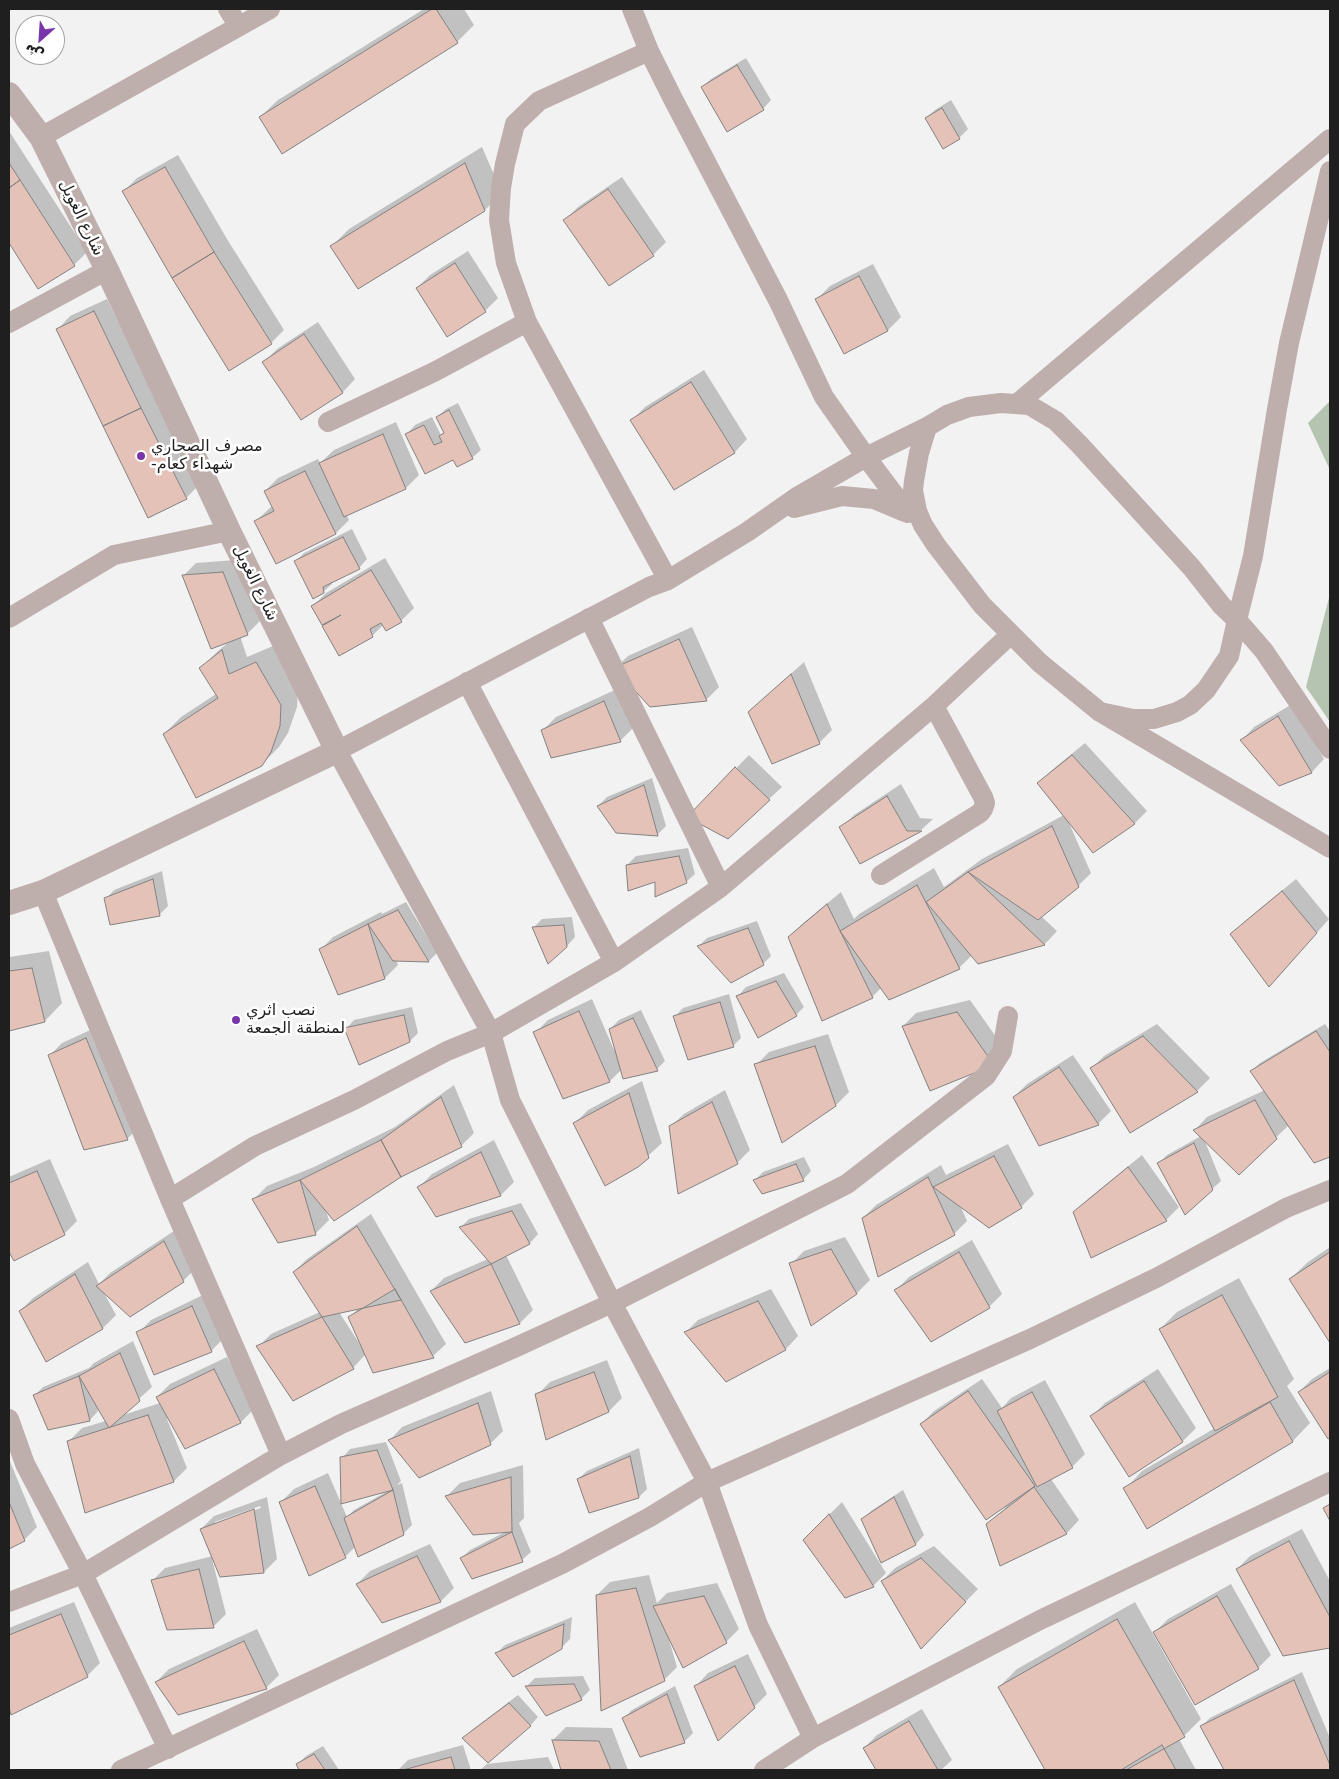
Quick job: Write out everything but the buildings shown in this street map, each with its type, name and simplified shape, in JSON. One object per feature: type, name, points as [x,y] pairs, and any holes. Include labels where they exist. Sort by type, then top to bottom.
[{"type":"street","points":[[41,137],[233,17],[270,9]]},
{"type":"street","points":[[632,9],[649,51],[708,169],[778,300],[824,397],[866,457],[982,605],[1040,664],[1100,712],[1330,848]]},
{"type":"street","points":[[649,51],[538,101],[515,124],[505,164],[499,220],[506,263],[527,322],[668,580]]},
{"type":"street","name":"شارع الغويل","points":[[9,94],[41,137],[107,270],[229,530],[337,751]]},
{"type":"street","points":[[1018,403],[1330,139]]},
{"type":"street","points":[[1100,712],[1133,719],[1154,719],[1177,712],[1190,705],[1206,690],[1229,656],[1253,556],[1289,343],[1330,171]]},
{"type":"street","points":[[9,323],[107,270]]},
{"type":"street","points":[[328,422],[434,372],[527,322]]},
{"type":"street","points":[[9,904],[43,892],[337,751],[649,587],[668,580],[747,532],[775,511],[866,457],[947,415],[969,407],[1001,403],[1029,405],[1062,427],[1192,568],[1222,606],[1238,620],[1264,651],[1330,749]]},
{"type":"street","points":[[915,519],[917,511],[913,490],[919,453],[927,427]]},
{"type":"street","points":[[775,511],[798,508],[820,500],[842,496],[874,498],[915,519]]},
{"type":"street","points":[[9,618],[114,555],[229,530]]},
{"type":"street","points":[[589,618],[721,887]]},
{"type":"street","points":[[170,1199],[255,1146],[354,1100],[447,1051],[491,1032],[614,962],[721,887],[934,706],[1011,634]]},
{"type":"street","points":[[468,682],[614,962]]},
{"type":"street","points":[[882,874],[980,813],[985,803],[934,706]]},
{"type":"street","points":[[337,751],[491,1032],[510,1100],[612,1303],[707,1482],[758,1625],[813,1738]]},
{"type":"street","points":[[43,892],[170,1199],[281,1454]]},
{"type":"street","points":[[9,1602],[83,1574],[281,1454],[341,1424],[612,1303],[847,1184],[986,1076],[1002,1051],[1008,1016]]},
{"type":"street","points":[[121,1770],[562,1564],[650,1517],[707,1482],[1030,1338],[1158,1277],[1286,1208],[1330,1190]]},
{"type":"street","points":[[9,1419],[25,1464],[83,1574],[168,1749]]},
{"type":"street","points":[[774,1768],[813,1738],[1040,1620],[1330,1482]]},
{"type":"green space","points":[[1330,401],[1330,470],[1308,423]]},
{"type":"green space","points":[[1330,594],[1330,722],[1306,687]]},
{"type":"place","name":"مصرف الصحاري -شهداء كعام","points":[[141,456]]},
{"type":"place","name":"نصب اثري لمنطقة الجمعة","points":[[236,1020]]}]
